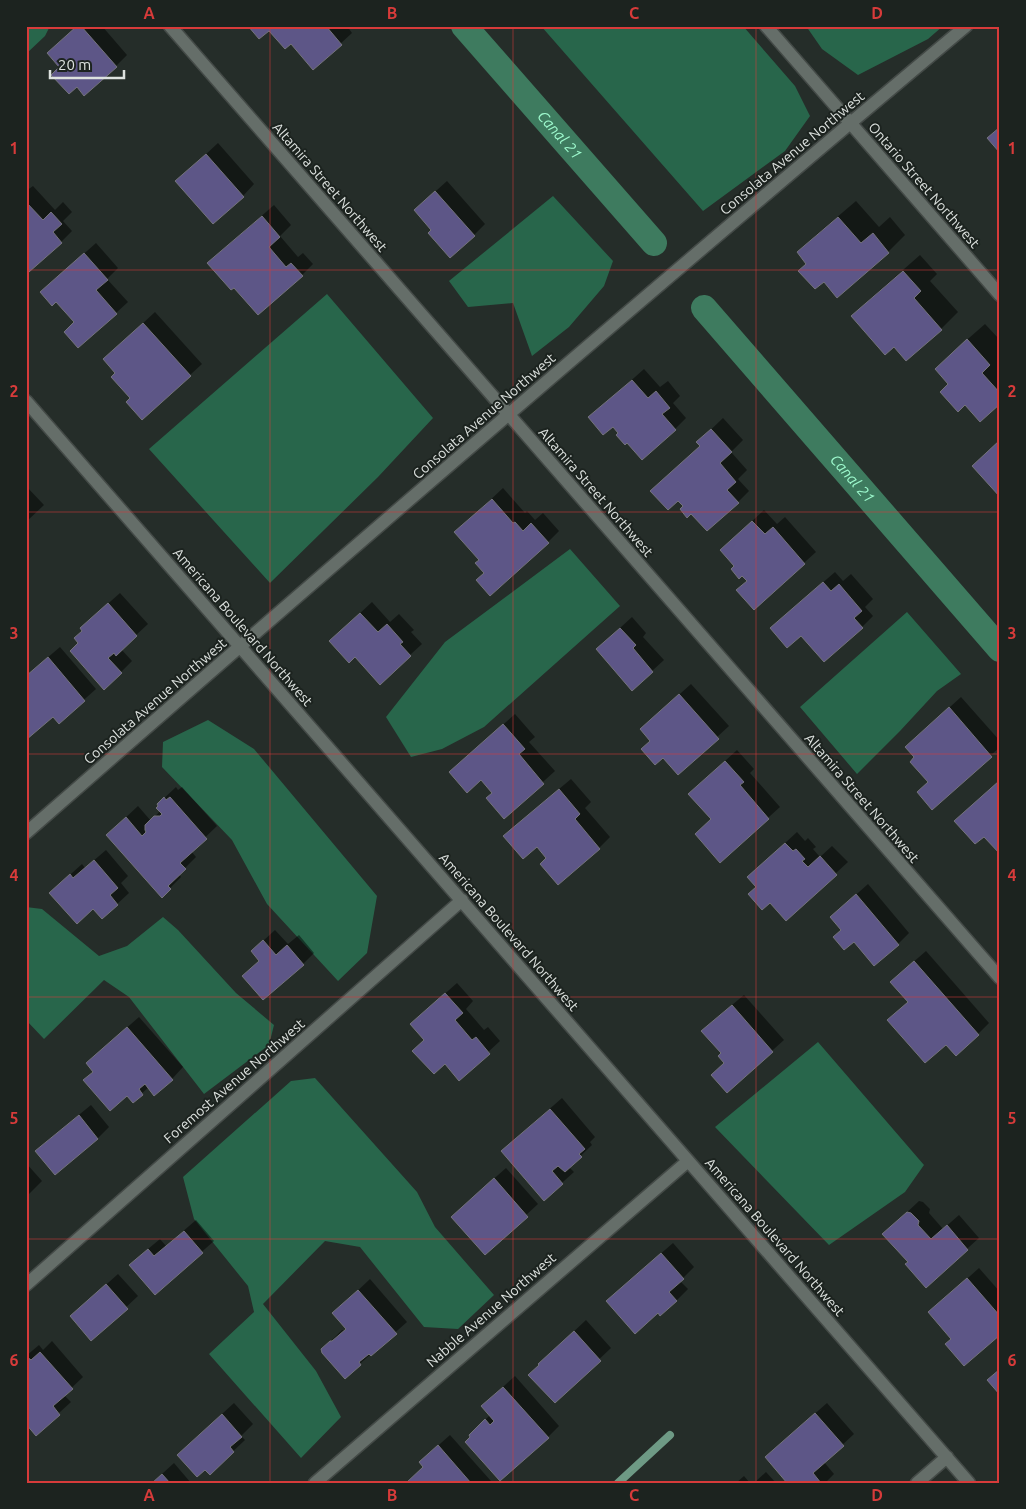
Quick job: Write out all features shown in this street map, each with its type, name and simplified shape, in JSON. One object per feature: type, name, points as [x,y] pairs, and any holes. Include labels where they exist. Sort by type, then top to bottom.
[{"type":"street","name":"Altamira Street Northwest","points":[[170,26],[1000,978]]},
{"type":"street","name":"Ontario Street Northwest","points":[[766,26],[1000,295]]},
{"type":"street","name":"Consolata Avenue Northwest","points":[[26,833],[508,414],[966,26]]},
{"type":"street","name":"Americana Boulevard Northwest","points":[[26,401],[970,1483]]},
{"type":"street","name":"Foremost Avenue Northwest","points":[[26,1284],[462,900]]},
{"type":"street","name":"Nabble Avenue Northwest","points":[[314,1483],[688,1161]]},
{"type":"street","points":[[917,1483],[947,1457]]},
{"type":"green space","points":[[26,26],[50,26],[45,36],[26,54]]},
{"type":"green space","points":[[541,26],[743,26],[795,86],[810,116],[785,151],[703,211]]},
{"type":"green space","points":[[806,26],[943,26],[928,39],[858,75],[822,49]]},
{"type":"green space","points":[[553,196],[613,261],[604,286],[569,327],[532,356],[513,303],[468,307],[449,281]]},
{"type":"green space","points":[[327,294],[433,418],[378,477],[270,583],[149,449]]},
{"type":"green space","points":[[570,549],[620,606],[484,727],[442,749],[411,757],[386,717],[445,642]]},
{"type":"green space","points":[[907,612],[961,674],[937,691],[857,774],[800,707]]},
{"type":"green space","points":[[208,720],[254,749],[377,896],[367,953],[338,981],[267,904],[232,840],[162,767],[163,742]]},
{"type":"green space","points":[[26,907],[42,909],[99,956],[127,946],[163,917],[178,930],[236,993],[274,1025],[269,1045],[204,1094],[129,997],[104,980],[44,1039],[26,1020]]},
{"type":"green space","points":[[818,1042],[924,1165],[905,1192],[829,1245],[715,1127]]},
{"type":"green space","points":[[315,1078],[417,1192],[435,1227],[494,1295],[458,1329],[424,1327],[360,1247],[325,1241],[263,1304],[316,1371],[341,1417],[301,1458],[209,1354],[254,1312],[248,1286],[194,1219],[183,1177],[291,1081]]},
{"type":"building","points":[[77,26],[81,26],[117,67],[84,96],[77,87],[69,94],[51,75],[59,67],[47,53]]},
{"type":"building","points":[[248,26],[326,26],[342,45],[313,70],[291,44],[285,49],[269,31],[259,39]]},
{"type":"building","points":[[1000,127],[1000,153],[987,138]]},
{"type":"building","points":[[206,154],[244,197],[213,224],[175,181]]},
{"type":"building","points":[[435,191],[475,236],[450,258],[428,233],[431,230],[414,210]]},
{"type":"building","points":[[26,202],[43,220],[51,212],[62,224],[53,232],[62,243],[29,272],[26,268]]},
{"type":"building","points":[[262,216],[280,237],[269,247],[286,267],[291,263],[303,276],[258,315],[234,288],[231,290],[207,263]]},
{"type":"building","points":[[838,217],[861,243],[873,233],[889,253],[837,298],[824,282],[815,289],[798,271],[806,264],[797,252]]},
{"type":"building","points":[[84,253],[108,280],[96,290],[117,314],[78,348],[64,332],[74,322],[56,302],[52,306],[40,292]]},
{"type":"building","points":[[903,271],[921,291],[914,298],[942,330],[906,361],[894,347],[885,355],[851,316]]},
{"type":"building","points":[[143,323],[191,376],[142,420],[126,402],[130,398],[111,377],[115,373],[103,359]]},
{"type":"building","points":[[967,339],[990,365],[982,373],[1000,393],[1000,404],[980,422],[965,405],[958,412],[940,392],[948,384],[935,369]]},
{"type":"building","points":[[632,380],[648,398],[656,391],[670,408],[662,414],[676,430],[642,460],[627,443],[625,445],[616,435],[618,433],[613,427],[603,435],[588,417]]},
{"type":"building","points":[[711,429],[732,452],[720,463],[736,482],[727,490],[739,503],[707,531],[691,514],[687,518],[680,509],[683,506],[678,501],[668,510],[650,491],[700,446],[696,442]]},
{"type":"building","points":[[1000,440],[1000,497],[972,466]]},
{"type":"building","points":[[492,499],[513,523],[515,522],[523,531],[531,523],[549,543],[490,596],[476,580],[484,573],[475,563],[479,560],[454,532]]},
{"type":"building","points":[[752,521],[765,534],[773,527],[805,564],[754,610],[736,590],[747,581],[742,576],[739,579],[731,569],[734,566],[720,550]]},
{"type":"building","points":[[823,582],[831,591],[839,584],[862,611],[854,618],[863,628],[824,662],[801,636],[787,648],[770,628]]},
{"type":"building","points":[[108,603],[137,636],[116,656],[114,653],[108,658],[122,673],[104,690],[70,651],[78,643],[74,638],[82,631],[80,628]]},
{"type":"building","points":[[360,613],[378,632],[387,624],[403,642],[400,644],[411,656],[380,685],[355,657],[349,663],[329,641]]},
{"type":"building","points":[[620,628],[636,645],[633,648],[653,672],[632,691],[596,649]]},
{"type":"building","points":[[48,657],[85,701],[59,724],[53,717],[26,740],[26,676]]},
{"type":"building","points":[[679,694],[719,739],[678,775],[663,758],[655,765],[641,749],[650,741],[640,729]]},
{"type":"building","points":[[949,707],[992,757],[932,810],[917,792],[928,782],[910,762],[914,757],[905,747]]},
{"type":"building","points":[[503,724],[525,749],[519,754],[544,784],[504,819],[486,798],[492,793],[481,780],[467,793],[449,772]]},
{"type":"building","points":[[725,761],[744,782],[740,785],[769,819],[720,863],[695,834],[711,819],[688,794]]},
{"type":"building","points":[[999,781],[1000,854],[984,837],[975,844],[954,821]]},
{"type":"building","points":[[559,789],[580,814],[575,819],[600,849],[558,885],[540,864],[546,858],[537,847],[523,859],[503,836]]},
{"type":"building","points":[[164,797],[166,800],[170,797],[207,839],[180,863],[186,869],[168,886],[171,889],[162,898],[106,835],[126,817],[142,836],[146,832],[145,825],[154,816],[162,814],[156,808],[157,804]]},
{"type":"building","points":[[785,843],[793,851],[796,849],[805,859],[802,861],[808,867],[820,856],[837,875],[786,921],[770,903],[762,910],[748,894],[756,887],[747,877]]},
{"type":"building","points":[[94,860],[118,888],[110,895],[118,905],[102,919],[93,909],[77,924],[49,893],[70,874],[73,878]]},
{"type":"building","points":[[856,894],[899,945],[874,966],[854,942],[844,950],[833,937],[841,930],[830,917]]},
{"type":"building","points":[[263,940],[276,955],[287,945],[304,965],[263,1000],[242,976],[259,961],[251,951]]},
{"type":"building","points":[[914,961],[979,1035],[956,1056],[946,1045],[925,1063],[887,1020],[908,1002],[890,982]]},
{"type":"building","points":[[445,993],[463,1013],[455,1020],[472,1040],[476,1037],[490,1054],[459,1081],[445,1064],[434,1074],[412,1051],[424,1040],[410,1024]]},
{"type":"building","points":[[732,1005],[773,1052],[727,1093],[711,1075],[724,1063],[718,1056],[721,1053],[701,1031]]},
{"type":"building","points":[[127,1027],[173,1080],[154,1096],[145,1084],[139,1089],[143,1095],[133,1103],[127,1096],[110,1111],[83,1080],[93,1072],[86,1063]]},
{"type":"building","points":[[550,1109],[585,1149],[579,1154],[582,1157],[565,1172],[558,1166],[552,1171],[563,1184],[544,1201],[501,1151]]},
{"type":"building","points":[[79,1115],[98,1139],[55,1175],[35,1151]]},
{"type":"building","points":[[494,1178],[528,1217],[485,1255],[451,1217]]},
{"type":"building","points":[[907,1212],[911,1213],[919,1221],[918,1225],[931,1239],[947,1225],[968,1250],[926,1288],[905,1264],[908,1262],[882,1234]]},
{"type":"building","points":[[184,1231],[203,1253],[155,1295],[129,1265],[148,1249],[154,1256]]},
{"type":"building","points":[[661,1253],[684,1279],[669,1292],[677,1301],[660,1316],[658,1313],[635,1334],[606,1301]]},
{"type":"building","points":[[967,1278],[1000,1316],[1000,1335],[964,1366],[945,1344],[951,1339],[928,1312]]},
{"type":"building","points":[[106,1284],[128,1309],[91,1341],[70,1316]]},
{"type":"building","points":[[358,1290],[397,1334],[371,1356],[369,1354],[359,1362],[361,1365],[345,1379],[322,1353],[321,1349],[346,1329],[332,1313]]},
{"type":"building","points":[[574,1331],[601,1361],[555,1403],[528,1375]]},
{"type":"building","points":[[40,1352],[73,1389],[53,1406],[60,1415],[36,1436],[26,1424],[26,1356],[31,1360]]},
{"type":"building","points":[[1000,1369],[1000,1395],[987,1380]]},
{"type":"building","points":[[503,1387],[549,1438],[500,1481],[465,1442],[470,1437],[469,1435],[485,1419],[490,1425],[494,1421],[481,1406]]},
{"type":"building","points":[[815,1413],[844,1446],[813,1473],[821,1483],[787,1483],[765,1457]]},
{"type":"building","points":[[222,1414],[242,1437],[230,1447],[234,1452],[210,1475],[205,1470],[197,1477],[177,1455]]},
{"type":"building","points":[[438,1445],[471,1483],[406,1483],[423,1467],[419,1462]]},
{"type":"building","points":[[162,1474],[170,1483],[152,1483]]},
{"type":"waterway","name":"Canal 21","points":[[464,26],[654,243]]},
{"type":"waterway","name":"Canal 21","points":[[704,308],[1000,649]]},
{"type":"waterway","points":[[618,1483],[670,1435]]}]
